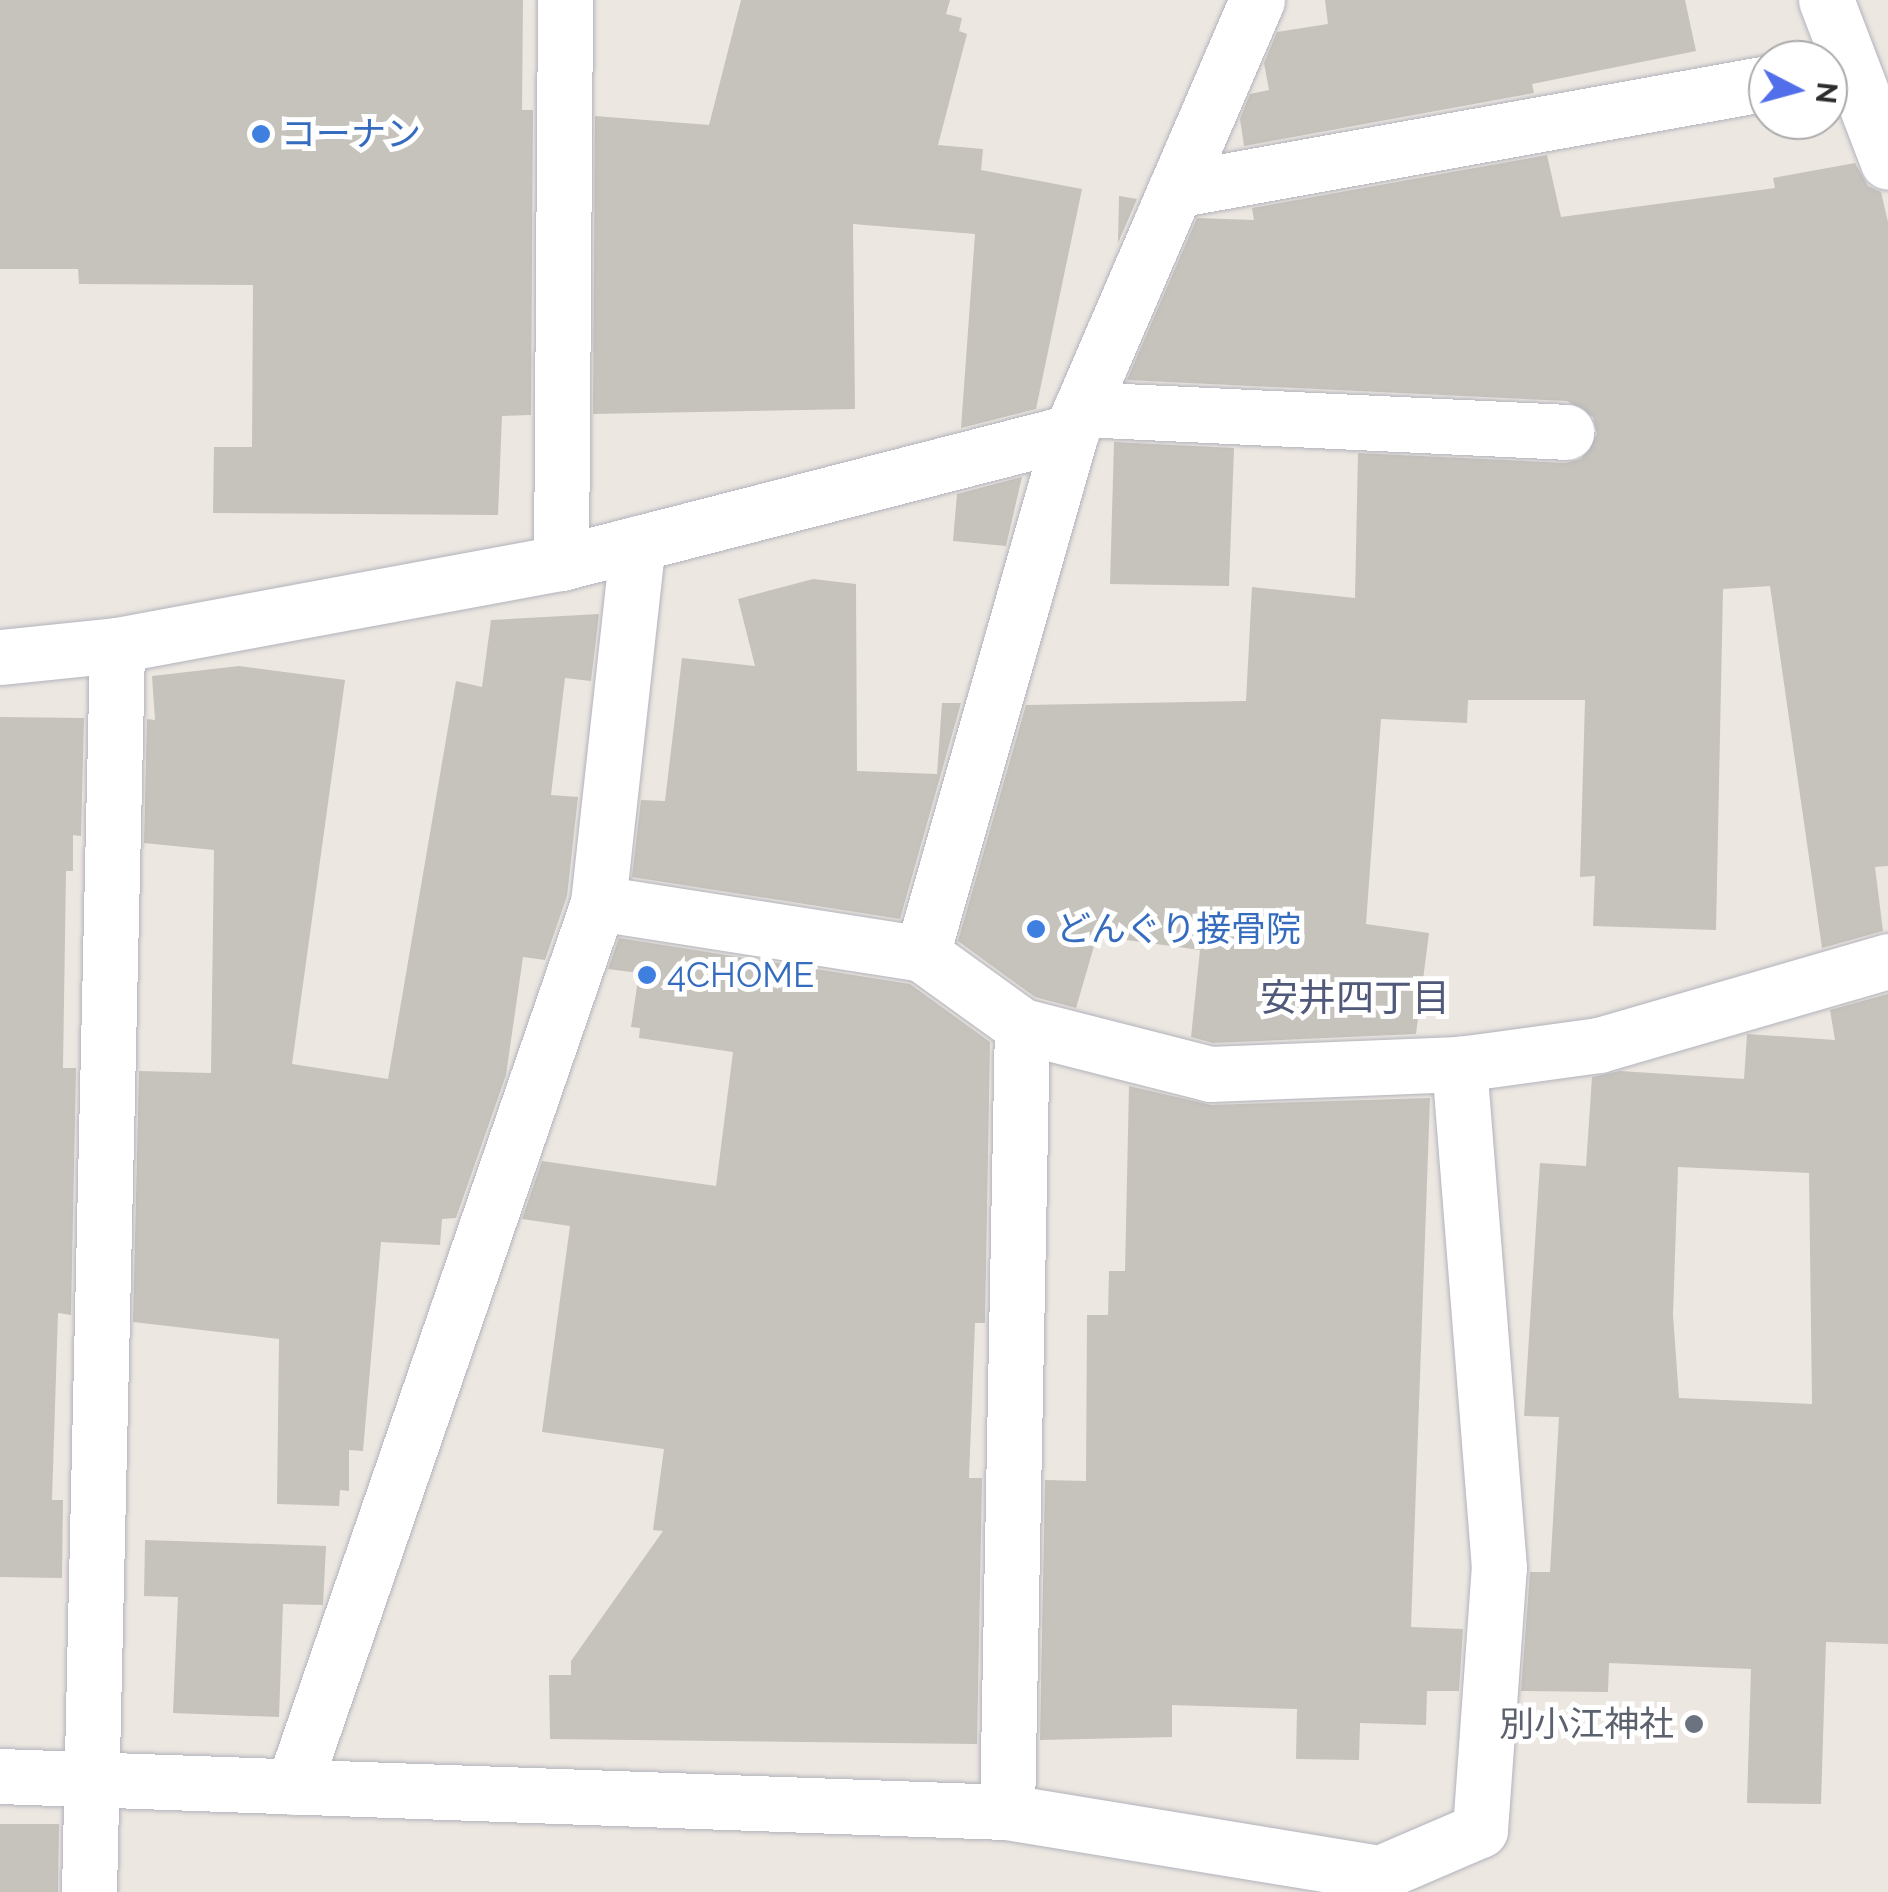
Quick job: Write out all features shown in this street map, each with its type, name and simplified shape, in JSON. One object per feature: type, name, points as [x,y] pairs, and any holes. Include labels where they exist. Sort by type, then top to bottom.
[{"type":"street","points":[[561,562],[566,0]]},
{"type":"street","points":[[922,954],[1076,421],[1258,0]]},
{"type":"street","points":[[1826,0],[1833,40]]},
{"type":"street","points":[[1175,190],[1748,87]]},
{"type":"street","points":[[1848,87],[1888,162]]},
{"type":"street","points":[[0,657],[118,645],[561,562],[1076,421],[1566,432]]},
{"type":"street","points":[[293,1787],[598,903],[638,543]]},
{"type":"street","points":[[90,1892],[88,1779],[118,645]]},
{"type":"street","points":[[598,903],[922,954],[1022,1026],[1210,1074],[1459,1064],[1599,1046],[1888,962]]},
{"type":"street","points":[[1007,1812],[1022,1026]]},
{"type":"street","points":[[0,1776],[1007,1812],[1380,1873],[1480,1830],[1499,1568],[1459,1064]]},
{"type":"building","name":"コーナン","points":[[0,0],[523,0],[522,110],[533,110],[531,415],[502,416],[498,515],[213,513],[214,447],[252,447],[253,285],[79,284],[78,269],[0,269]]},
{"type":"building","points":[[741,0],[950,0],[946,14],[962,18],[959,31],[967,34],[938,145],[983,149],[981,170],[1082,189],[1036,409],[961,428],[975,234],[853,224],[855,409],[593,414],[595,116],[709,125]]},
{"type":"building","points":[[1325,0],[1685,0],[1696,51],[1532,84],[1534,93],[1244,146],[1240,119],[1250,94],[1269,90],[1264,63],[1277,32],[1328,24]]},
{"type":"building","points":[[1547,155],[1561,217],[1775,188],[1773,178],[1855,163],[1868,186],[1881,192],[1888,222],[1888,866],[1875,867],[1883,931],[1822,948],[1770,586],[1723,589],[1716,930],[1593,926],[1595,876],[1580,877],[1585,700],[1468,700],[1467,723],[1381,719],[1366,924],[1429,933],[1416,1034],[1213,1043],[1191,1037],[1200,950],[1097,936],[1076,1008],[1035,997],[958,941],[1026,705],[1246,701],[1252,587],[1355,598],[1358,453],[1565,463],[1581,459],[1597,434],[1593,417],[1567,401],[1127,380],[1197,218],[1254,220],[1252,208]]},
{"type":"building","points":[[1119,196],[1137,199],[1118,243]]},
{"type":"building","points":[[1114,442],[1234,448],[1229,586],[1110,584]]},
{"type":"building","points":[[1022,477],[1006,546],[953,541],[957,494]]},
{"type":"building","points":[[813,579],[856,584],[857,771],[937,774],[942,703],[961,703],[900,919],[632,877],[641,800],[665,801],[682,658],[755,666],[738,599]]},
{"type":"building","points":[[599,614],[591,681],[565,678],[551,795],[578,797],[567,896],[545,960],[523,957],[506,1075],[456,1218],[442,1219],[440,1245],[381,1242],[363,1451],[349,1450],[349,1491],[340,1490],[339,1506],[277,1504],[279,1339],[133,1322],[139,1071],[211,1073],[214,850],[144,843],[147,719],[155,720],[152,676],[239,666],[345,680],[292,1064],[388,1079],[456,681],[482,687],[491,620]]},
{"type":"building","points":[[0,717],[84,718],[81,836],[73,835],[73,871],[66,871],[63,1068],[76,1068],[71,1315],[58,1313],[52,1500],[63,1500],[62,1578],[0,1577]]},
{"type":"building","points":[[619,938],[910,984],[990,1042],[985,1323],[975,1323],[969,1478],[982,1478],[977,1744],[550,1739],[549,1675],[571,1675],[571,1661],[663,1531],[653,1530],[664,1449],[542,1432],[570,1226],[522,1219],[542,1161],[716,1186],[733,1052],[639,1038],[640,1028],[631,1027],[639,973],[608,969]]},
{"type":"building","points":[[1888,994],[1888,1644],[1826,1642],[1821,1804],[1747,1803],[1751,1669],[1609,1663],[1608,1692],[1521,1691],[1530,1572],[1550,1572],[1559,1417],[1524,1416],[1540,1163],[1586,1166],[1592,1077],[1620,1071],[1744,1079],[1747,1034],[1835,1040],[1830,1010]],"holes":[[[1678,1167],[1809,1173],[1812,1404],[1679,1398],[1673,1315]]]},
{"type":"building","points":[[1129,1086],[1211,1105],[1430,1098],[1411,1627],[1463,1629],[1459,1691],[1427,1691],[1426,1725],[1360,1723],[1359,1760],[1296,1759],[1297,1709],[1172,1705],[1172,1737],[1040,1740],[1045,1480],[1086,1481],[1087,1315],[1108,1315],[1109,1271],[1125,1271]]},
{"type":"building","points":[[145,1540],[326,1546],[323,1605],[283,1604],[279,1717],[173,1713],[178,1597],[144,1596]]},
{"type":"building","points":[[0,1824],[59,1824],[58,1892],[0,1892]]},
{"type":"place","name":"コーナン","points":[[261,134]]},
{"type":"place","name":"どんぐり接骨院","points":[[1036,929]]},
{"type":"place","name":"4CHOME","points":[[647,975]]},
{"type":"place","name":"別小江神社","points":[[1694,1724]]},
{"type":"district","name":"安井四丁目","points":[[1355,998]]}]
